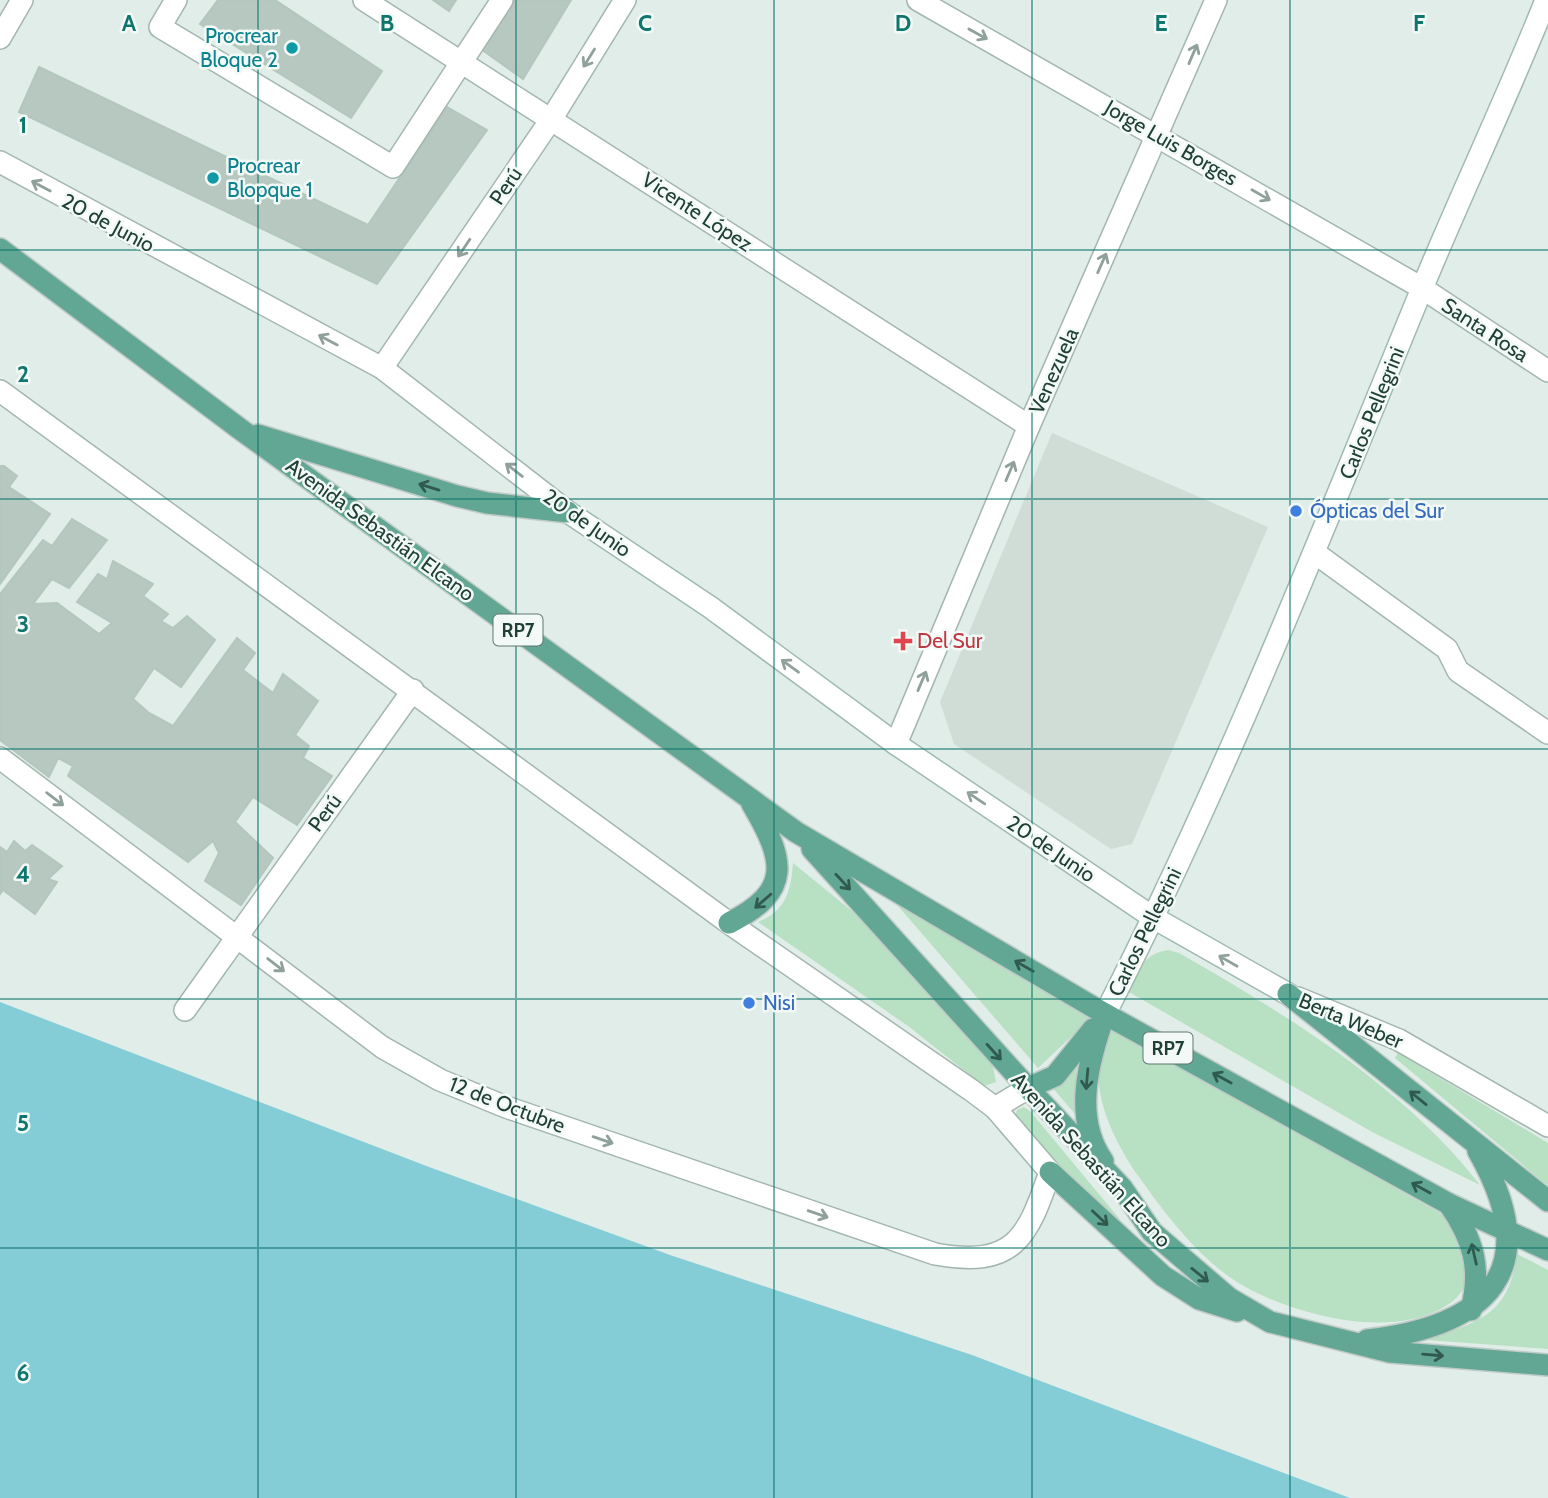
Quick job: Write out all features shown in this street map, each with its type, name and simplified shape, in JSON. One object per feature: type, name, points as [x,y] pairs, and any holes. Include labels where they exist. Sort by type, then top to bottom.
[{"type":"main road","name":"Avenida Sebastián Elcano","points":[[0,249],[240,429],[796,832],[1105,1014],[1449,1203],[1548,1250]]},
{"type":"main road","points":[[240,429],[457,496],[487,503],[568,512]]},
{"type":"main road","points":[[729,923],[751,912],[772,893],[778,875],[765,826],[747,796]]},
{"type":"main road","name":"Avenida Sebastián Elcano","points":[[796,832],[1122,1188],[1152,1232],[1229,1298],[1270,1322],[1390,1352],[1548,1365]]},
{"type":"main road","points":[[1288,994],[1548,1201]]},
{"type":"main road","points":[[1028,1088],[1055,1076],[1105,1014]]},
{"type":"main road","points":[[1105,1014],[1088,1067],[1087,1105],[1097,1153],[1122,1188]]},
{"type":"main road","points":[[1354,1342],[1408,1336],[1447,1323],[1471,1310],[1488,1295],[1500,1276],[1507,1232],[1500,1194],[1472,1142]]},
{"type":"main road","points":[[1050,1172],[1163,1276],[1199,1299],[1270,1322]]},
{"type":"main road","points":[[1449,1203],[1473,1246],[1477,1279],[1471,1310]]},
{"type":"street","points":[[0,38],[22,0]]},
{"type":"street","points":[[176,0],[160,27],[393,167],[502,0]]},
{"type":"street","name":"Vicente López","points":[[364,0],[1029,426]]},
{"type":"street","name":"Perú","points":[[382,369],[552,118],[625,0]]},
{"type":"street","name":"Venezuela","points":[[896,744],[1029,426],[1216,0]]},
{"type":"street","name":"Jorge Luis Borges","points":[[930,3],[1422,288]]},
{"type":"street","name":"Carlos Pellegrini","points":[[1105,1014],[1154,918],[1314,553],[1422,288],[1545,12]]},
{"type":"street","name":"20 de Junio","points":[[0,162],[382,369],[568,512],[710,607],[896,744],[1154,918]]},
{"type":"street","name":"Santa Rosa","points":[[1422,288],[1548,371]]},
{"type":"street","points":[[0,391],[729,923],[995,1108],[1050,1172]]},
{"type":"street","points":[[1314,553],[1447,649],[1458,671],[1548,733]]},
{"type":"street","name":"Perú","points":[[185,1010],[413,690]]},
{"type":"street","name":"12 de Octubre","points":[[0,758],[382,1047],[440,1080],[519,1112],[935,1254],[968,1260],[994,1255],[1010,1245],[1033,1219],[1050,1172]]},
{"type":"street","name":"Berta Weber","points":[[1154,918],[1288,994],[1399,1040],[1548,1126]]},
{"type":"street","points":[[995,1108],[1028,1088]]},
{"type":"shaded area","points":[[1052,433],[1268,527],[1132,844],[1111,849],[954,744],[940,702]]},
{"type":"green space","points":[[793,863],[869,925],[993,1066],[996,1082],[984,1086],[908,1026],[758,922],[781,906],[791,882]]},
{"type":"green space","points":[[886,892],[1090,1019],[1038,1068]]},
{"type":"green space","points":[[1168,950],[1179,953],[1260,1001],[1341,1055],[1416,1116],[1450,1149],[1480,1185],[1374,1133],[1129,992],[1142,965],[1152,955]]},
{"type":"green space","points":[[1112,1029],[1440,1213],[1457,1231],[1465,1250],[1467,1274],[1461,1292],[1441,1309],[1418,1318],[1365,1322],[1309,1313],[1283,1304],[1258,1294],[1223,1272],[1196,1248],[1139,1177],[1122,1151],[1108,1121],[1098,1074],[1101,1055]]},
{"type":"green space","points":[[1398,1053],[1548,1143],[1548,1186],[1395,1058]]},
{"type":"green space","points":[[1076,1067],[1082,1122],[1051,1086]]},
{"type":"green space","points":[[1024,1107],[1122,1222],[1046,1155],[1015,1116],[1017,1110]]},
{"type":"green space","points":[[1517,1254],[1548,1270],[1548,1349],[1427,1340],[1477,1321],[1489,1313],[1507,1290]]},
{"type":"water","points":[[0,1002],[429,1167],[670,1255],[972,1355],[1350,1498],[0,1498]]},
{"type":"building","name":"Procrear Bloque 2","points":[[218,0],[275,0],[382,71],[351,118],[200,24]]},
{"type":"building","points":[[433,0],[456,0],[449,11]]},
{"type":"building","points":[[514,0],[571,0],[523,79],[481,49]]},
{"type":"building","name":"Procrear Blopque 1","points":[[39,67],[368,225],[447,107],[487,130],[377,284],[19,112]]},
{"type":"building","points":[[0,466],[17,476],[9,487],[50,514],[0,584]]},
{"type":"building","points":[[72,519],[107,540],[69,588],[52,579],[33,604],[57,603],[99,634],[112,623],[77,602],[98,574],[107,579],[113,561],[153,584],[143,596],[168,614],[161,621],[173,628],[187,616],[215,640],[181,687],[154,668],[133,699],[149,713],[173,726],[237,638],[255,653],[243,670],[273,693],[283,674],[318,701],[295,735],[309,746],[303,758],[332,776],[297,825],[253,797],[235,822],[273,858],[241,905],[205,881],[219,853],[213,841],[188,862],[68,776],[73,766],[58,758],[49,777],[0,740],[0,594],[43,540],[52,546]]},
{"type":"building","points":[[14,841],[25,851],[32,845],[62,866],[48,879],[57,882],[35,914],[3,890],[0,894],[0,847],[7,852]]},
{"type":"place","name":"Procrear Bloque 2","points":[[292,48]]},
{"type":"place","name":"Procrear Blopque 1","points":[[213,178]]},
{"type":"place","name":"Ópticas del Sur","points":[[1296,511]]},
{"type":"place","name":"Del Sur","points":[[903,641]]},
{"type":"place","name":"Nisi","points":[[749,1003]]}]
